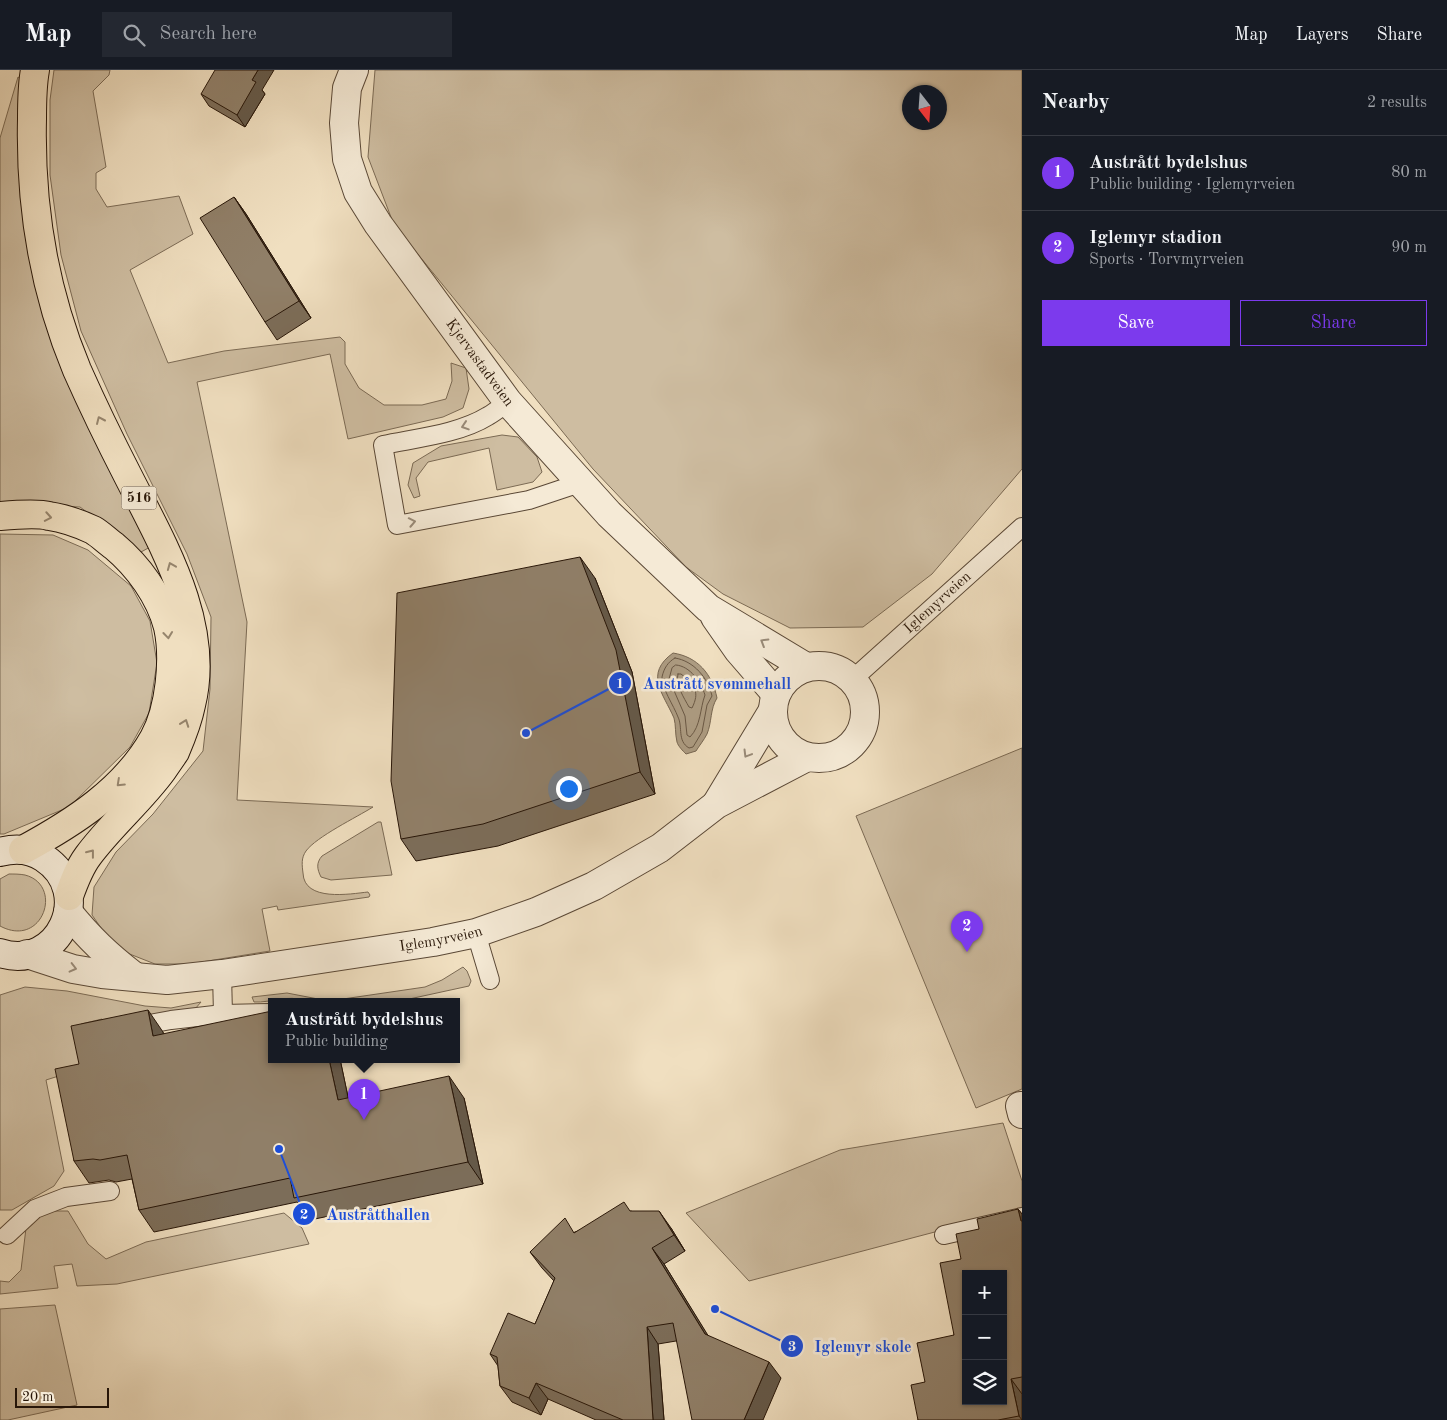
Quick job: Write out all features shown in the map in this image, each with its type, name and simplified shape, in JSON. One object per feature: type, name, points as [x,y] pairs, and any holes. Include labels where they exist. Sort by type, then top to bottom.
[{"type":"main road","name":"516","points":[[35,70],[31,143],[34,194],[40,245],[55,306],[77,368],[108,437],[162,544],[182,591],[193,632],[196,668],[192,705],[174,753],[152,784],[87,857],[77,875],[69,904]]},
{"type":"main road","points":[[0,516],[48,515],[94,531],[130,560],[153,592],[168,627],[171,665],[168,701],[154,738],[129,774],[81,816],[54,833],[7,851]]},
{"type":"street","name":"Kjervastadveien","points":[[354,70],[347,88],[344,123],[347,159],[358,192],[378,224],[508,402],[580,483],[653,557],[708,608],[774,703],[781,741],[805,758]]},
{"type":"street","name":"Kjervastadveien","points":[[708,608],[806,667]]},
{"type":"street","points":[[774,703],[788,677],[806,667],[831,666],[853,679],[866,701],[865,726],[852,747],[830,759],[805,758]]},
{"type":"street","name":"Iglemyrveien","points":[[717,804],[774,703]]},
{"type":"street","name":"Iglemyrveien","points":[[10,957],[102,974],[167,980],[222,974],[432,942],[476,933],[536,912],[594,886],[660,848],[717,804],[805,758]]},
{"type":"street","points":[[7,851],[42,856],[57,869],[63,877],[69,904],[84,932],[104,952],[134,976]]},
{"type":"street","points":[[10,957],[42,949],[54,940],[63,927],[69,904]]},
{"type":"lane","points":[[508,402],[488,416],[471,424],[450,431],[383,445],[397,525],[529,500],[580,483]]},
{"type":"lane","name":"Iglemyrveien","points":[[853,679],[1022,527]]},
{"type":"lane","points":[[476,933],[490,980]]},
{"type":"lane","points":[[222,974],[223,1014]]},
{"type":"lane","points":[[119,1030],[170,1020],[223,1014],[268,1013]]},
{"type":"lane","points":[[7,1235],[35,1210],[66,1197],[110,1191]]},
{"type":"lane","points":[[944,1235],[1022,1217]]},
{"type":"shaded area","points":[[54,70],[110,70],[109,75],[93,91],[106,167],[96,173],[96,189],[107,207],[179,196],[193,234],[130,270],[168,363],[224,351],[340,337],[345,342],[345,364],[359,388],[384,405],[422,405],[446,399],[452,381],[451,363],[466,368],[469,389],[463,408],[443,417],[348,439],[330,354],[197,382],[247,622],[237,800],[373,807],[318,840],[306,851],[302,862],[305,882],[311,888],[319,892],[340,895],[368,892],[369,897],[278,910],[277,906],[262,909],[270,951],[189,964],[155,964],[122,951],[106,935],[92,915],[94,887],[116,852],[153,814],[203,751],[210,689],[211,617],[187,554],[127,434],[81,331],[61,255],[50,175],[50,100]]},
{"type":"shaded area","points":[[375,70],[1022,70],[1022,469],[932,574],[863,627],[790,628],[723,594],[686,567],[593,469],[394,225],[368,157]]},
{"type":"shaded area","points":[[18,77],[27,82],[23,197],[152,546],[141,552],[80,507],[0,504],[0,138]]},
{"type":"shaded area","points":[[502,435],[518,437],[537,457],[542,472],[533,482],[497,490],[489,448],[428,462],[416,478],[420,496],[414,498],[408,485],[413,463],[441,446]]},
{"type":"shaded area","points":[[0,534],[53,535],[88,550],[131,586],[150,621],[157,663],[149,713],[130,747],[69,807],[4,834],[0,834]]},
{"type":"shaded area","points":[[1022,748],[1022,1089],[976,1108],[856,816]]},
{"type":"shaded area","points":[[381,822],[392,875],[331,880],[321,877],[318,866],[322,856]]},
{"type":"shaded area","points":[[9,874],[25,875],[37,881],[44,890],[46,902],[43,913],[37,923],[28,929],[15,931],[0,926],[0,879]]},
{"type":"shaded area","points":[[463,967],[471,981],[469,986],[414,998],[350,998],[425,987],[442,980]]},
{"type":"shaded area","points":[[25,987],[67,991],[145,1006],[171,1008],[201,1002],[195,1009],[103,1021],[102,1019],[81,1024],[89,1061],[65,1074],[46,1080],[64,1171],[54,1186],[12,1210],[0,1210],[0,995]]},
{"type":"shaded area","points":[[287,993],[313,998],[268,998],[268,1001],[254,1002],[252,997]]},
{"type":"shaded area","points":[[1003,1123],[1022,1181],[1022,1209],[749,1281],[686,1213],[840,1150]]},
{"type":"shaded area","points":[[45,1211],[68,1211],[88,1244],[106,1259],[146,1242],[284,1213],[302,1228],[309,1244],[117,1284],[77,1286],[72,1264],[54,1266],[58,1288],[0,1294],[0,1281],[9,1282],[21,1270],[26,1228]]},
{"type":"shaded area","points":[[55,1305],[77,1405],[8,1420],[0,1420],[0,1309]]},
{"type":"water","points":[[673,653],[690,658],[702,668],[712,681],[717,698],[706,736],[696,751],[686,754],[676,739],[674,718],[658,684],[659,668]]},
{"type":"building","points":[[215,70],[258,70],[252,80],[256,82],[237,115],[201,94]]},
{"type":"building","points":[[234,197],[299,301],[265,322],[200,218]]},
{"type":"building","points":[[580,557],[616,650],[640,772],[483,824],[401,839],[391,781],[397,593]]},
{"type":"building","points":[[148,1010],[153,1036],[268,1012],[268,1063],[330,1063],[338,1100],[449,1076],[468,1162],[294,1198],[290,1178],[139,1210],[127,1155],[100,1160],[74,1161],[55,1069],[79,1064],[71,1026]]},
{"type":"building","points":[[624,1202],[630,1211],[659,1211],[674,1235],[652,1248],[705,1334],[769,1362],[744,1420],[692,1420],[673,1323],[647,1327],[653,1420],[623,1420],[536,1383],[529,1398],[500,1386],[497,1357],[490,1354],[508,1313],[535,1324],[555,1278],[530,1252],[565,1218],[574,1233]]},
{"type":"building","points":[[1018,1209],[1022,1221],[1022,1377],[1011,1379],[1019,1416],[998,1420],[918,1420],[911,1385],[925,1382],[917,1343],[954,1335],[940,1263],[961,1259],[956,1234],[979,1229],[977,1219]]},
{"type":"place","name":"Austrått svømmehall","points":[[526,733]]},
{"type":"place","name":"Iglemyr stadion","points":[[967,952]]},
{"type":"place","name":"Austrått bydelshus","points":[[364,1120]]},
{"type":"place","name":"Austråtthallen","points":[[279,1149]]},
{"type":"place","name":"Iglemyr skole","points":[[715,1309]]}]
